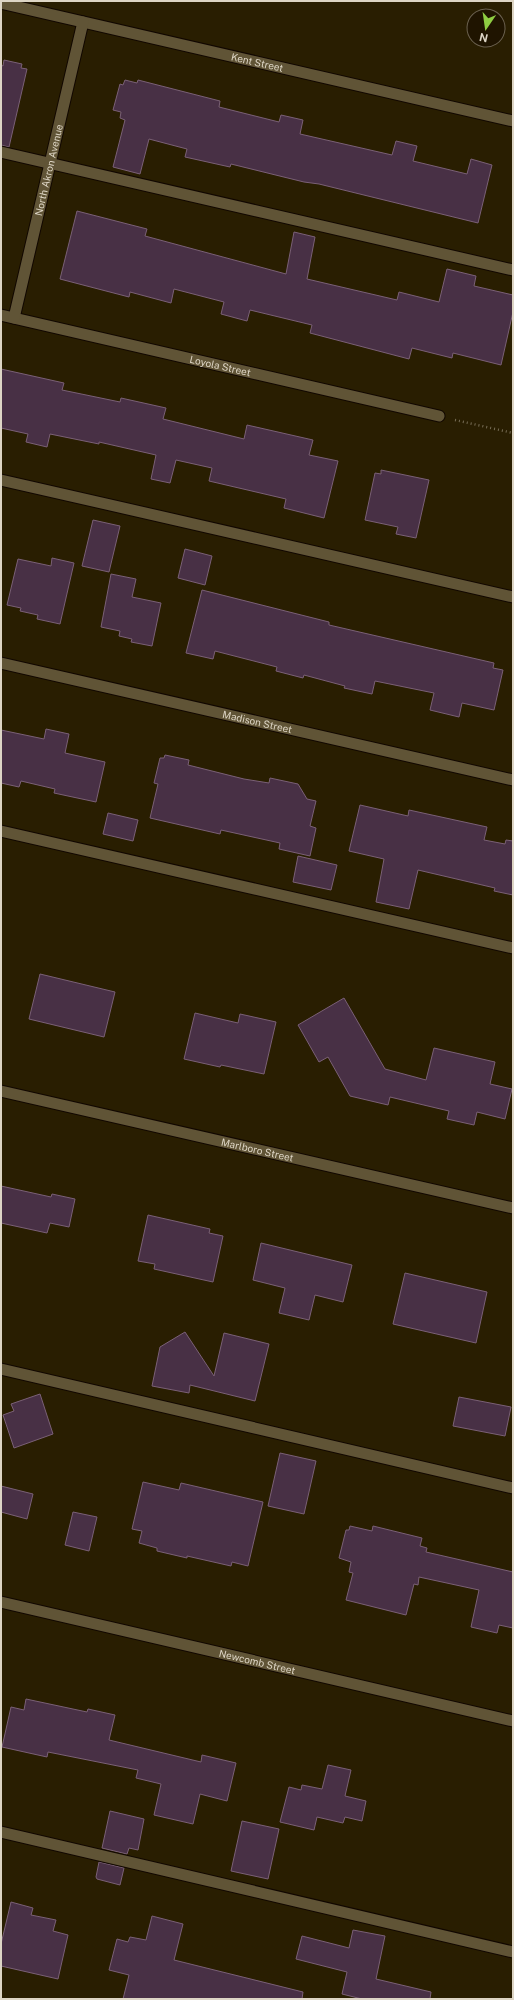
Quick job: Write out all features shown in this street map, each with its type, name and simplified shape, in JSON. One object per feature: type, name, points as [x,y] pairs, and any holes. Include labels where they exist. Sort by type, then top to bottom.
[{"type":"street","name":"Kent Street","points":[[1,3],[513,121]]},
{"type":"street","name":"North Akron Avenue","points":[[14,318],[83,22]]},
{"type":"street","points":[[1,152],[513,270]]},
{"type":"street","name":"Loyola Street","points":[[1,315],[439,416]]},
{"type":"street","points":[[1,480],[513,598]]},
{"type":"street","name":"Madison Street","points":[[1,664],[513,780]]},
{"type":"street","points":[[1,831],[513,948]]},
{"type":"street","name":"Marlboro Street","points":[[1,1091],[513,1208]]},
{"type":"street","points":[[1,1369],[513,1488]]},
{"type":"street","name":"Newcomb Street","points":[[1,1602],[513,1721]]},
{"type":"street","points":[[1,1832],[513,1952]]},
{"type":"path","points":[[439,416],[513,433]]},
{"type":"building","points":[[4,60],[22,64],[21,68],[27,69],[9,147],[1,145],[1,65],[3,66]]},
{"type":"building","points":[[125,80],[137,83],[138,80],[220,101],[219,107],[279,122],[281,115],[303,120],[300,134],[392,155],[396,141],[417,146],[413,161],[467,174],[471,159],[492,165],[478,223],[231,164],[230,167],[185,157],[187,149],[149,139],[140,174],[113,167],[125,120],[120,118],[121,112],[113,110],[120,84],[123,85]]},
{"type":"building","points":[[77,211],[147,229],[145,236],[286,274],[294,232],[315,237],[307,279],[397,300],[399,292],[439,302],[447,269],[476,276],[474,286],[513,295],[513,312],[501,365],[453,353],[452,358],[412,348],[409,359],[310,333],[312,325],[250,310],[247,321],[221,314],[224,302],[174,289],[171,303],[130,292],[129,297],[60,279]]},
{"type":"building","points":[[1,369],[64,383],[62,390],[120,402],[121,398],[166,408],[163,419],[244,439],[247,425],[313,440],[309,455],[338,461],[324,518],[284,508],[286,499],[209,481],[212,468],[176,460],[170,483],[151,479],[156,455],[99,442],[99,444],[50,434],[47,447],[26,442],[28,434],[1,428]]},
{"type":"building","points":[[381,470],[429,480],[416,538],[396,534],[398,527],[365,520],[375,473],[381,474]]},
{"type":"building","points":[[93,520],[120,526],[109,572],[82,566]]},
{"type":"building","points":[[185,549],[212,556],[205,585],[178,578]]},
{"type":"building","points":[[52,558],[74,563],[60,624],[37,619],[38,615],[20,611],[21,608],[7,605],[18,559],[51,566]]},
{"type":"building","points":[[111,574],[136,579],[132,597],[161,603],[152,646],[131,642],[132,639],[119,636],[120,631],[101,627]]},
{"type":"building","points":[[202,590],[329,622],[329,625],[494,663],[493,668],[503,670],[494,710],[462,703],[459,717],[430,710],[434,693],[375,681],[372,694],[344,688],[345,686],[304,675],[303,678],[276,671],[277,667],[215,651],[213,659],[186,653]]},
{"type":"building","points":[[46,729],[69,734],[65,753],[105,762],[96,802],[54,793],[55,789],[21,781],[19,787],[1,783],[1,730],[44,739]]},
{"type":"building","points":[[165,755],[189,760],[188,765],[244,779],[269,783],[270,778],[298,784],[307,799],[316,801],[310,826],[316,828],[310,856],[279,849],[280,843],[221,830],[220,834],[150,818],[158,784],[154,783],[160,758],[164,758]]},
{"type":"building","points":[[360,805],[408,816],[409,810],[487,827],[484,840],[505,844],[506,840],[513,841],[513,895],[494,891],[495,888],[418,870],[409,909],[376,902],[384,859],[349,851]]},
{"type":"building","points":[[108,813],[138,820],[133,841],[103,834]]},
{"type":"building","points":[[298,856],[337,865],[331,890],[293,882]]},
{"type":"building","points":[[40,974],[115,992],[104,1037],[29,1019]]},
{"type":"building","points":[[344,998],[385,1069],[426,1080],[434,1048],[495,1062],[490,1084],[512,1089],[505,1119],[477,1112],[474,1125],[447,1119],[449,1111],[390,1097],[388,1105],[350,1096],[328,1057],[319,1062],[298,1025]]},
{"type":"building","points":[[195,1013],[238,1023],[240,1014],[276,1022],[264,1074],[221,1065],[220,1067],[184,1059]]},
{"type":"building","points":[[1,1186],[51,1197],[52,1194],[75,1199],[69,1227],[50,1223],[47,1233],[1,1223]]},
{"type":"building","points":[[148,1215],[210,1229],[209,1233],[223,1236],[213,1282],[154,1269],[155,1264],[138,1261]]},
{"type":"building","points":[[261,1243],[352,1265],[343,1302],[315,1295],[309,1320],[279,1313],[285,1288],[253,1280]]},
{"type":"building","points":[[405,1273],[487,1292],[476,1343],[393,1324]]},
{"type":"building","points":[[185,1332],[214,1376],[224,1333],[269,1344],[255,1401],[190,1385],[189,1393],[152,1386],[160,1347]]},
{"type":"building","points":[[40,1394],[53,1434],[14,1448],[3,1415],[14,1411],[11,1404]]},
{"type":"building","points":[[459,1397],[511,1407],[505,1436],[453,1426]]},
{"type":"building","points":[[280,1453],[316,1461],[304,1514],[268,1506]]},
{"type":"building","points":[[143,1482],[179,1490],[181,1483],[263,1502],[248,1566],[232,1562],[231,1566],[187,1556],[187,1558],[157,1551],[157,1548],[139,1543],[142,1531],[132,1529]]},
{"type":"building","points":[[1,1486],[33,1494],[27,1519],[1,1512]]},
{"type":"building","points":[[73,1512],[97,1517],[89,1551],[65,1545]]},
{"type":"building","points":[[350,1526],[372,1531],[373,1526],[422,1538],[420,1546],[427,1548],[426,1552],[513,1572],[513,1628],[499,1625],[497,1633],[471,1627],[479,1590],[419,1577],[418,1585],[414,1584],[406,1615],[346,1600],[353,1573],[349,1572],[351,1562],[339,1558],[346,1530],[349,1530]]},
{"type":"building","points":[[26,1699],[87,1712],[88,1709],[115,1715],[109,1740],[201,1762],[202,1755],[236,1763],[227,1801],[200,1794],[193,1824],[154,1815],[161,1784],[136,1778],[138,1770],[48,1752],[47,1757],[2,1747],[11,1707],[24,1710]]},
{"type":"building","points":[[328,1765],[351,1770],[345,1796],[366,1801],[362,1821],[345,1817],[343,1823],[317,1817],[314,1830],[280,1822],[289,1787],[301,1790],[302,1785],[322,1789]]},
{"type":"building","points":[[110,1811],[144,1819],[138,1850],[129,1848],[127,1854],[102,1848]]},
{"type":"building","points":[[242,1821],[279,1829],[268,1879],[231,1871]]},
{"type":"building","points":[[99,1862],[124,1868],[120,1885],[97,1879],[96,1877]]},
{"type":"building","points":[[11,1902],[33,1908],[31,1915],[56,1920],[53,1931],[68,1935],[58,1979],[1,1966],[1,1944]]},
{"type":"building","points":[[152,1916],[183,1924],[174,1960],[303,1992],[302,1999],[123,1999],[129,1975],[109,1970],[117,1939],[128,1942],[130,1937],[146,1940]]},
{"type":"building","points":[[353,1930],[385,1936],[376,1979],[431,1992],[430,1999],[362,1999],[342,1994],[347,1972],[296,1959],[302,1936],[349,1948]]}]
